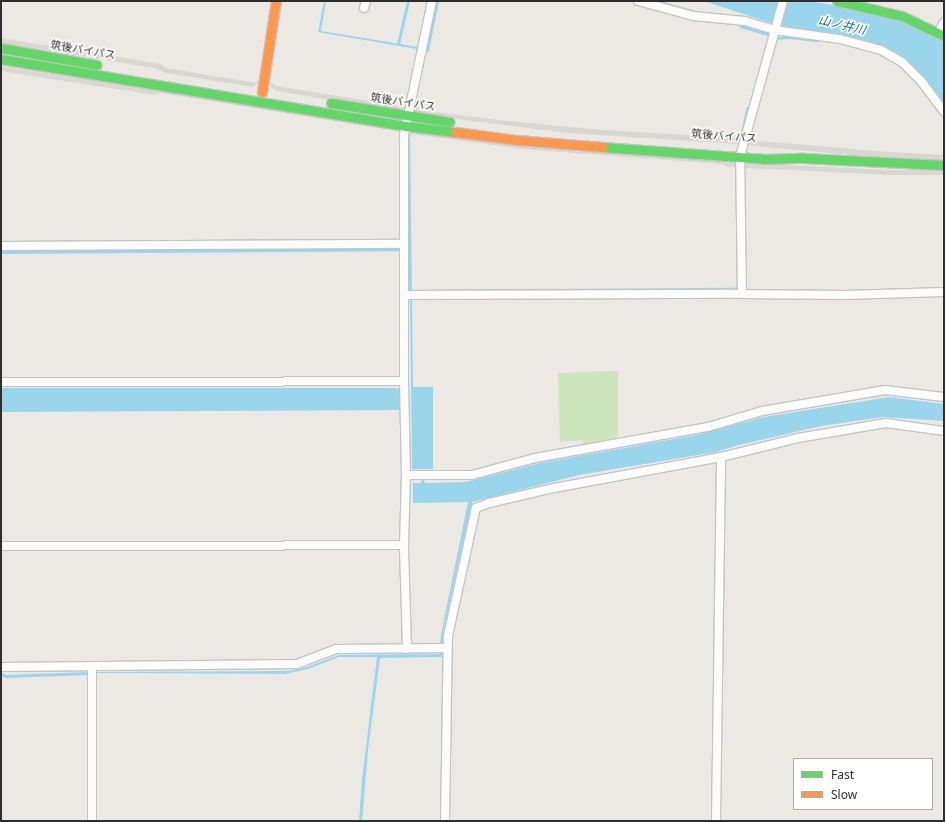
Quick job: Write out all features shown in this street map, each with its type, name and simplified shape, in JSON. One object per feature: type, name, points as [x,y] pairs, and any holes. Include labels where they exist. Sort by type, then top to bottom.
[{"type":"main road","points":[[262,92],[276,1]]},
{"type":"main road","points":[[838,1],[902,16],[941,34]]},
{"type":"main road","name":"筑後バイパス","points":[[1,48],[103,66]]},
{"type":"main road","name":"筑後バイパス","points":[[1,58],[406,126],[555,144],[741,153]]},
{"type":"main road","name":"筑後バイパス","points":[[325,102],[408,116],[515,131],[803,158],[944,165]]},
{"type":"street","points":[[407,649],[404,545],[406,476],[404,410],[404,135],[432,1]]},
{"type":"street","points":[[638,1],[694,16],[745,21],[775,28],[840,39],[881,50],[902,62],[921,81],[944,112]]},
{"type":"street","points":[[742,294],[741,153],[782,1]]},
{"type":"street","points":[[941,34],[944,22]]},
{"type":"street","points":[[1,246],[404,244]]},
{"type":"street","points":[[405,295],[844,295],[944,292]]},
{"type":"street","points":[[1,382],[404,384]]},
{"type":"street","points":[[406,476],[472,475],[535,458],[708,427],[762,411],[885,390],[944,397]]},
{"type":"street","points":[[445,821],[448,636],[476,508],[489,503],[554,488],[721,457],[798,438],[886,423],[944,431]]},
{"type":"street","points":[[716,821],[721,457]]},
{"type":"street","points":[[1,546],[404,545]]},
{"type":"street","points":[[1,668],[297,664],[336,649],[447,648]]},
{"type":"street","points":[[92,666],[92,821]]},
{"type":"green space","points":[[618,371],[618,439],[583,446],[583,440],[560,442],[558,373]]},
{"type":"shaded area","points":[[1,38],[161,64],[166,68],[256,83],[259,80],[259,82],[253,87],[166,73],[154,68],[1,43]]},
{"type":"shaded area","points":[[1,66],[390,126],[402,132],[161,93],[155,95],[1,71]]},
{"type":"shaded area","points":[[271,82],[276,86],[406,107],[405,111],[399,111],[276,91],[271,87]]},
{"type":"shaded area","points":[[413,105],[418,106],[418,110],[507,121],[603,130],[739,138],[740,136],[744,136],[741,143],[738,144],[568,133],[418,114],[413,110]]},
{"type":"shaded area","points":[[407,132],[735,163],[739,167],[728,167],[722,164],[522,149],[412,134],[411,137],[407,137]]},
{"type":"shaded area","points":[[748,140],[889,152],[944,155],[944,160],[851,155],[753,146],[749,144]]},
{"type":"shaded area","points":[[747,163],[889,170],[944,170],[944,175],[893,175],[745,168]]},
{"type":"water","points":[[324,1],[326,1],[321,31],[418,47],[417,49],[318,32]]},
{"type":"water","name":"山ノ井川","points":[[704,1],[807,1],[854,8],[893,18],[922,29],[944,41],[944,107],[917,71],[901,57],[885,47],[839,35],[780,26]]},
{"type":"water","points":[[408,138],[410,138],[412,291],[409,291]]},
{"type":"water","points":[[412,299],[413,387],[433,387],[433,469],[412,469],[410,300]]},
{"type":"water","points":[[1,388],[396,388],[400,389],[400,397],[402,398],[400,400],[400,410],[1,412]]},
{"type":"water","points":[[889,397],[944,404],[944,421],[883,417],[821,426],[739,445],[716,452],[579,475],[472,502],[443,633],[443,645],[440,645],[468,502],[413,503],[413,483],[421,483],[421,481],[424,480],[425,483],[466,482],[540,463],[696,435],[764,417]]},
{"type":"water","points":[[443,653],[443,657],[380,658],[368,750],[362,821],[359,821],[362,780],[377,657],[339,657],[308,669],[285,674],[96,673],[287,671],[307,667],[339,655]]},
{"type":"waterway","points":[[398,44],[408,1]]},
{"type":"waterway","points":[[427,51],[437,1]]},
{"type":"waterway","points":[[656,1],[699,13]]},
{"type":"waterway","points":[[741,26],[767,34]]},
{"type":"waterway","points":[[778,38],[791,37],[817,40]]},
{"type":"waterway","points":[[741,136],[747,109]]},
{"type":"waterway","points":[[410,287],[410,291],[735,289],[738,286],[737,221]]},
{"type":"waterway","points":[[1,252],[402,249]]},
{"type":"waterway","points":[[1,674],[6,676],[88,673]]},
{"type":"traffic: fast","points":[[837,1],[902,16],[944,36]]},
{"type":"traffic: fast","points":[[1,48],[97,65]]},
{"type":"traffic: fast","points":[[1,59],[406,126],[455,132]]},
{"type":"traffic: fast","points":[[331,103],[449,122]]},
{"type":"traffic: fast","points":[[603,147],[765,159],[803,158],[944,165]]},
{"type":"traffic: slow","points":[[262,92],[276,1]]},
{"type":"traffic: slow","points":[[455,132],[517,140],[603,147]]}]
